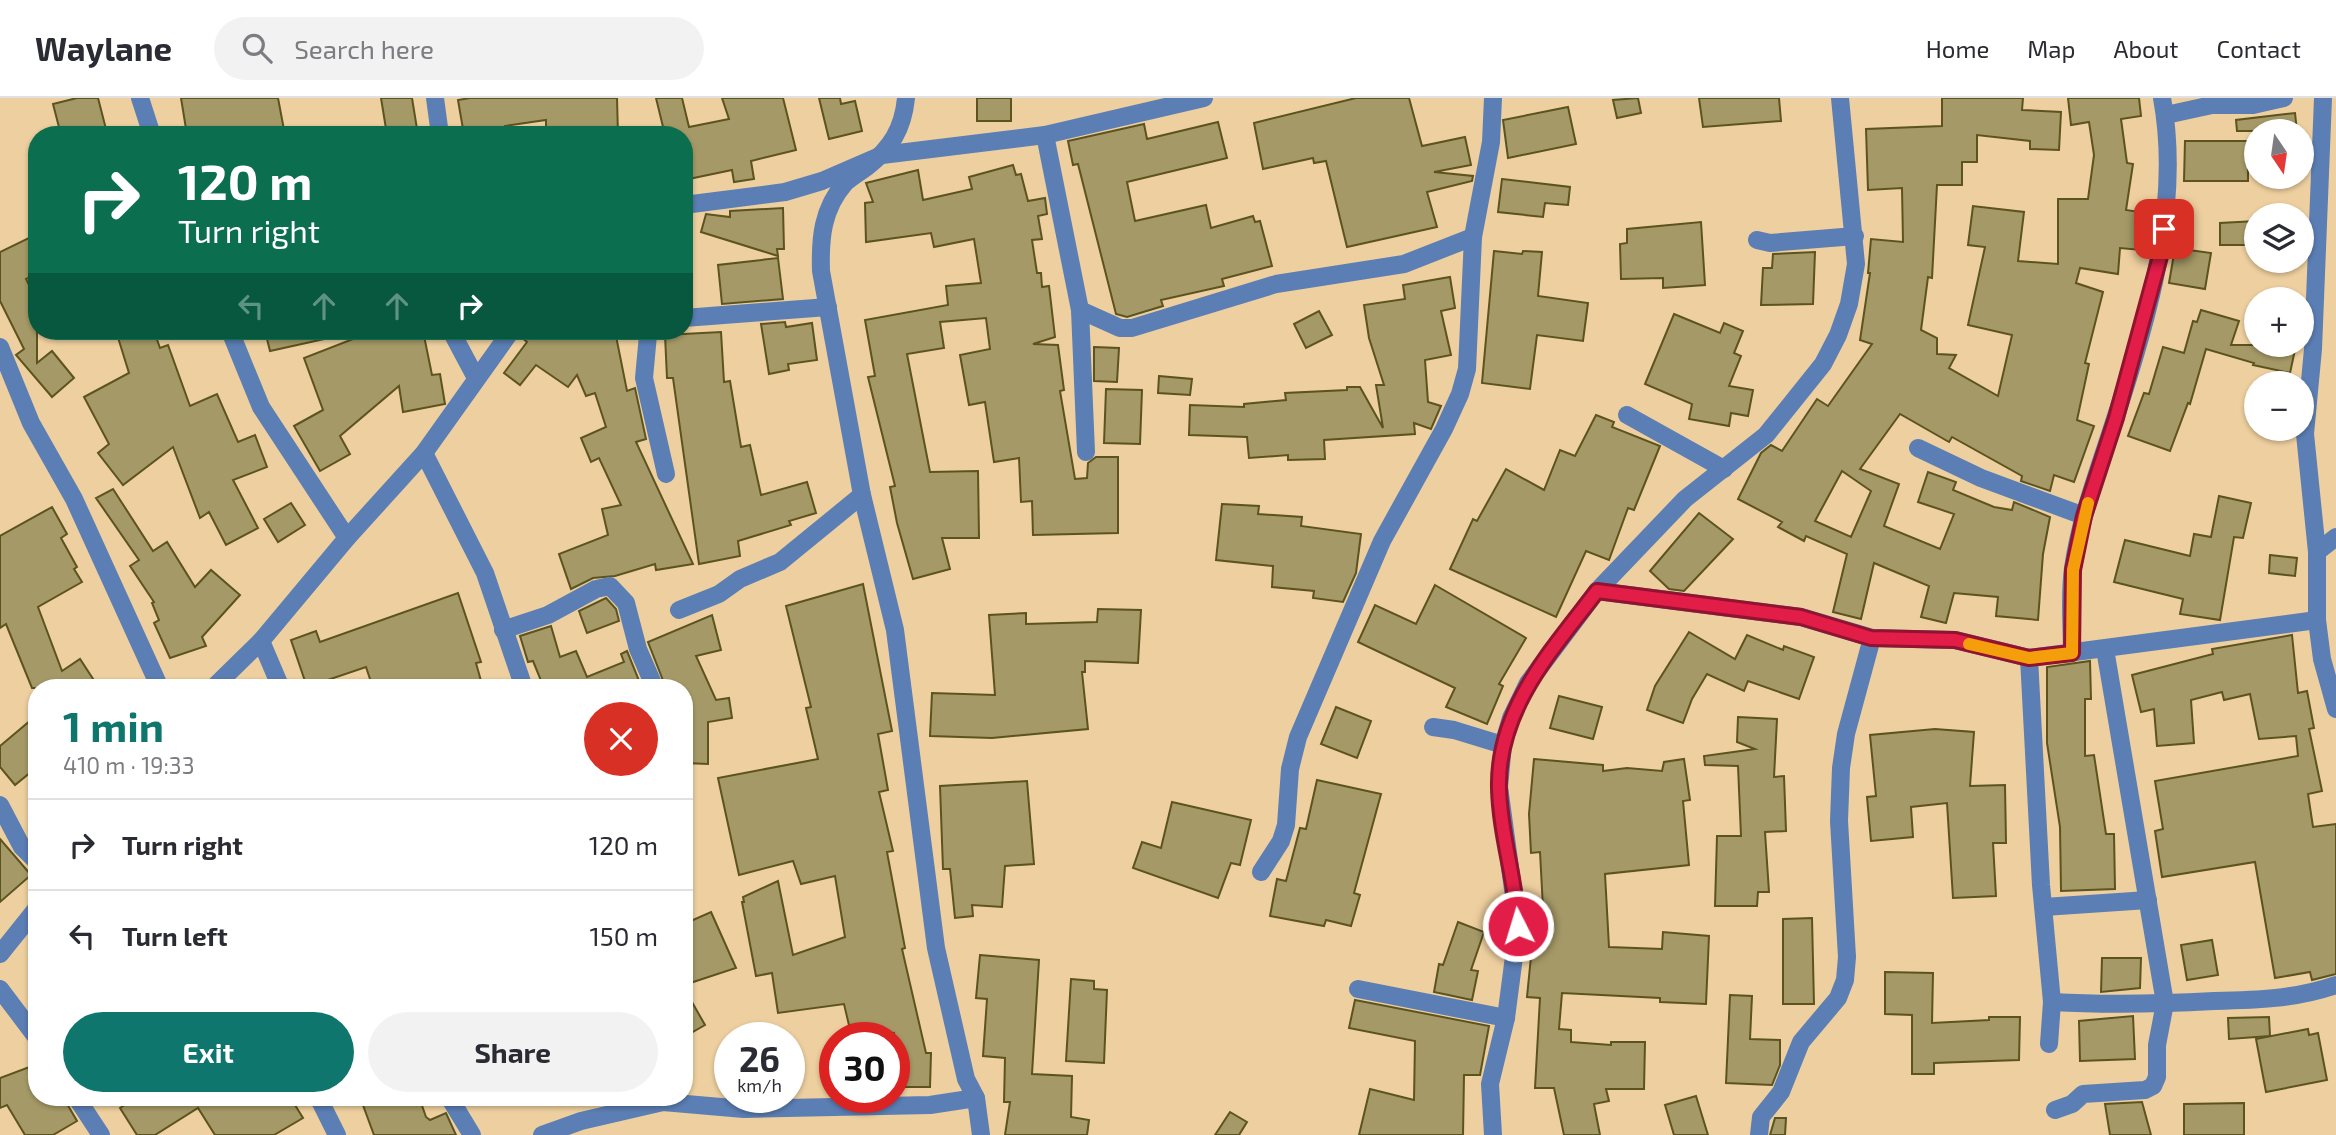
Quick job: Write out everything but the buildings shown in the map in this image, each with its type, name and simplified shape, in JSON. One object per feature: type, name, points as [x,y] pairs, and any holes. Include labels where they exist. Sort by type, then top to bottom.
[{"type":"street","points":[[140,98],[149,126]]},
{"type":"street","points":[[435,98],[439,126]]},
{"type":"street","points":[[906,98],[896,138],[882,155],[845,183],[826,214],[820,238],[828,307],[862,495],[897,643],[936,948],[966,1079],[976,1098],[981,1135]]},
{"type":"street","points":[[693,204],[785,192],[822,181],[882,155],[1045,135],[1204,98]]},
{"type":"street","points":[[1261,872],[1281,841],[1286,825],[1290,769],[1298,737],[1382,541],[1444,429],[1460,394],[1467,369],[1471,336],[1473,237],[1491,142],[1493,98]]},
{"type":"street","points":[[1493,1135],[1490,1084],[1506,1018],[1518,926],[1499,787],[1503,745],[1511,718],[1528,683],[1597,591],[1685,499],[1766,435],[1823,364],[1849,304],[1856,264],[1840,98]]},
{"type":"street","points":[[2072,653],[2073,570],[2084,516],[2116,418],[2161,253],[2168,205],[2164,106],[2253,105],[2284,98]]},
{"type":"street","points":[[2323,98],[2313,349],[2305,434],[2317,552],[2317,620],[2322,659],[2336,709]]},
{"type":"street","points":[[1045,135],[1080,310],[1086,452]]},
{"type":"street","points":[[1757,240],[1770,243],[1855,236]]},
{"type":"street","points":[[1080,310],[1120,328],[1132,328],[1276,284],[1404,264],[1473,237]]},
{"type":"street","points":[[693,317],[828,307]]},
{"type":"street","points":[[234,340],[261,407],[347,538]]},
{"type":"street","points":[[455,340],[477,377]]},
{"type":"street","points":[[222,679],[261,641],[347,538],[424,453],[504,340]]},
{"type":"street","points":[[648,340],[644,378],[666,474]]},
{"type":"street","points":[[0,347],[31,423],[65,481],[156,679]]},
{"type":"street","points":[[1627,415],[1724,469]]},
{"type":"street","points":[[1918,447],[1981,478],[2084,516]]},
{"type":"street","points":[[424,453],[485,573],[521,679]]},
{"type":"street","points":[[679,610],[719,594],[740,579],[780,562],[862,495]]},
{"type":"street","points":[[2317,552],[2336,537]]},
{"type":"street","points":[[503,630],[548,615],[596,589],[610,586],[626,603],[638,649],[651,679]]},
{"type":"street","points":[[1597,591],[1801,617],[1871,638],[1955,640],[2029,658],[2317,620]]},
{"type":"street","points":[[1759,1135],[1760,1117],[1781,1092],[1801,1042],[1839,998],[1845,980],[1847,957],[1839,821],[1841,768],[1846,734],[1871,638]]},
{"type":"street","points":[[261,641],[277,679]]},
{"type":"street","points":[[2055,1110],[2072,1104],[2083,1094],[2145,1090],[2153,1086],[2157,1077],[2157,1045],[2165,1003],[2105,649]]},
{"type":"street","points":[[2029,658],[2052,1002],[2049,1044]]},
{"type":"street","points":[[1433,727],[1454,730],[1503,745]]},
{"type":"street","points":[[0,804],[22,847],[28,853]]},
{"type":"street","points":[[2044,907],[2148,900]]},
{"type":"street","points":[[0,954],[28,919]]},
{"type":"street","points":[[2052,1002],[2165,1003],[2281,999],[2309,995],[2336,985]]},
{"type":"street","points":[[0,989],[28,1026]]},
{"type":"street","points":[[1358,989],[1506,1018]]},
{"type":"street","points":[[693,1103],[757,1109],[930,1105],[976,1098]]},
{"type":"street","points":[[82,1106],[101,1135]]},
{"type":"street","points":[[322,1106],[337,1135]]},
{"type":"street","points":[[454,1106],[472,1135]]},
{"type":"street","points":[[542,1135],[581,1121],[639,1106]]},
{"type":"slow traffic","points":[[1969,644],[2029,658],[2072,653],[2073,570],[2088,503]]},
{"type":"route","points":[[1518,926],[1499,787],[1503,745],[1511,718],[1528,683],[1597,591],[1801,617],[1871,638],[1955,640],[2029,658],[2072,653],[2073,570],[2084,516],[2116,418],[2161,253],[2164,229]]}]
